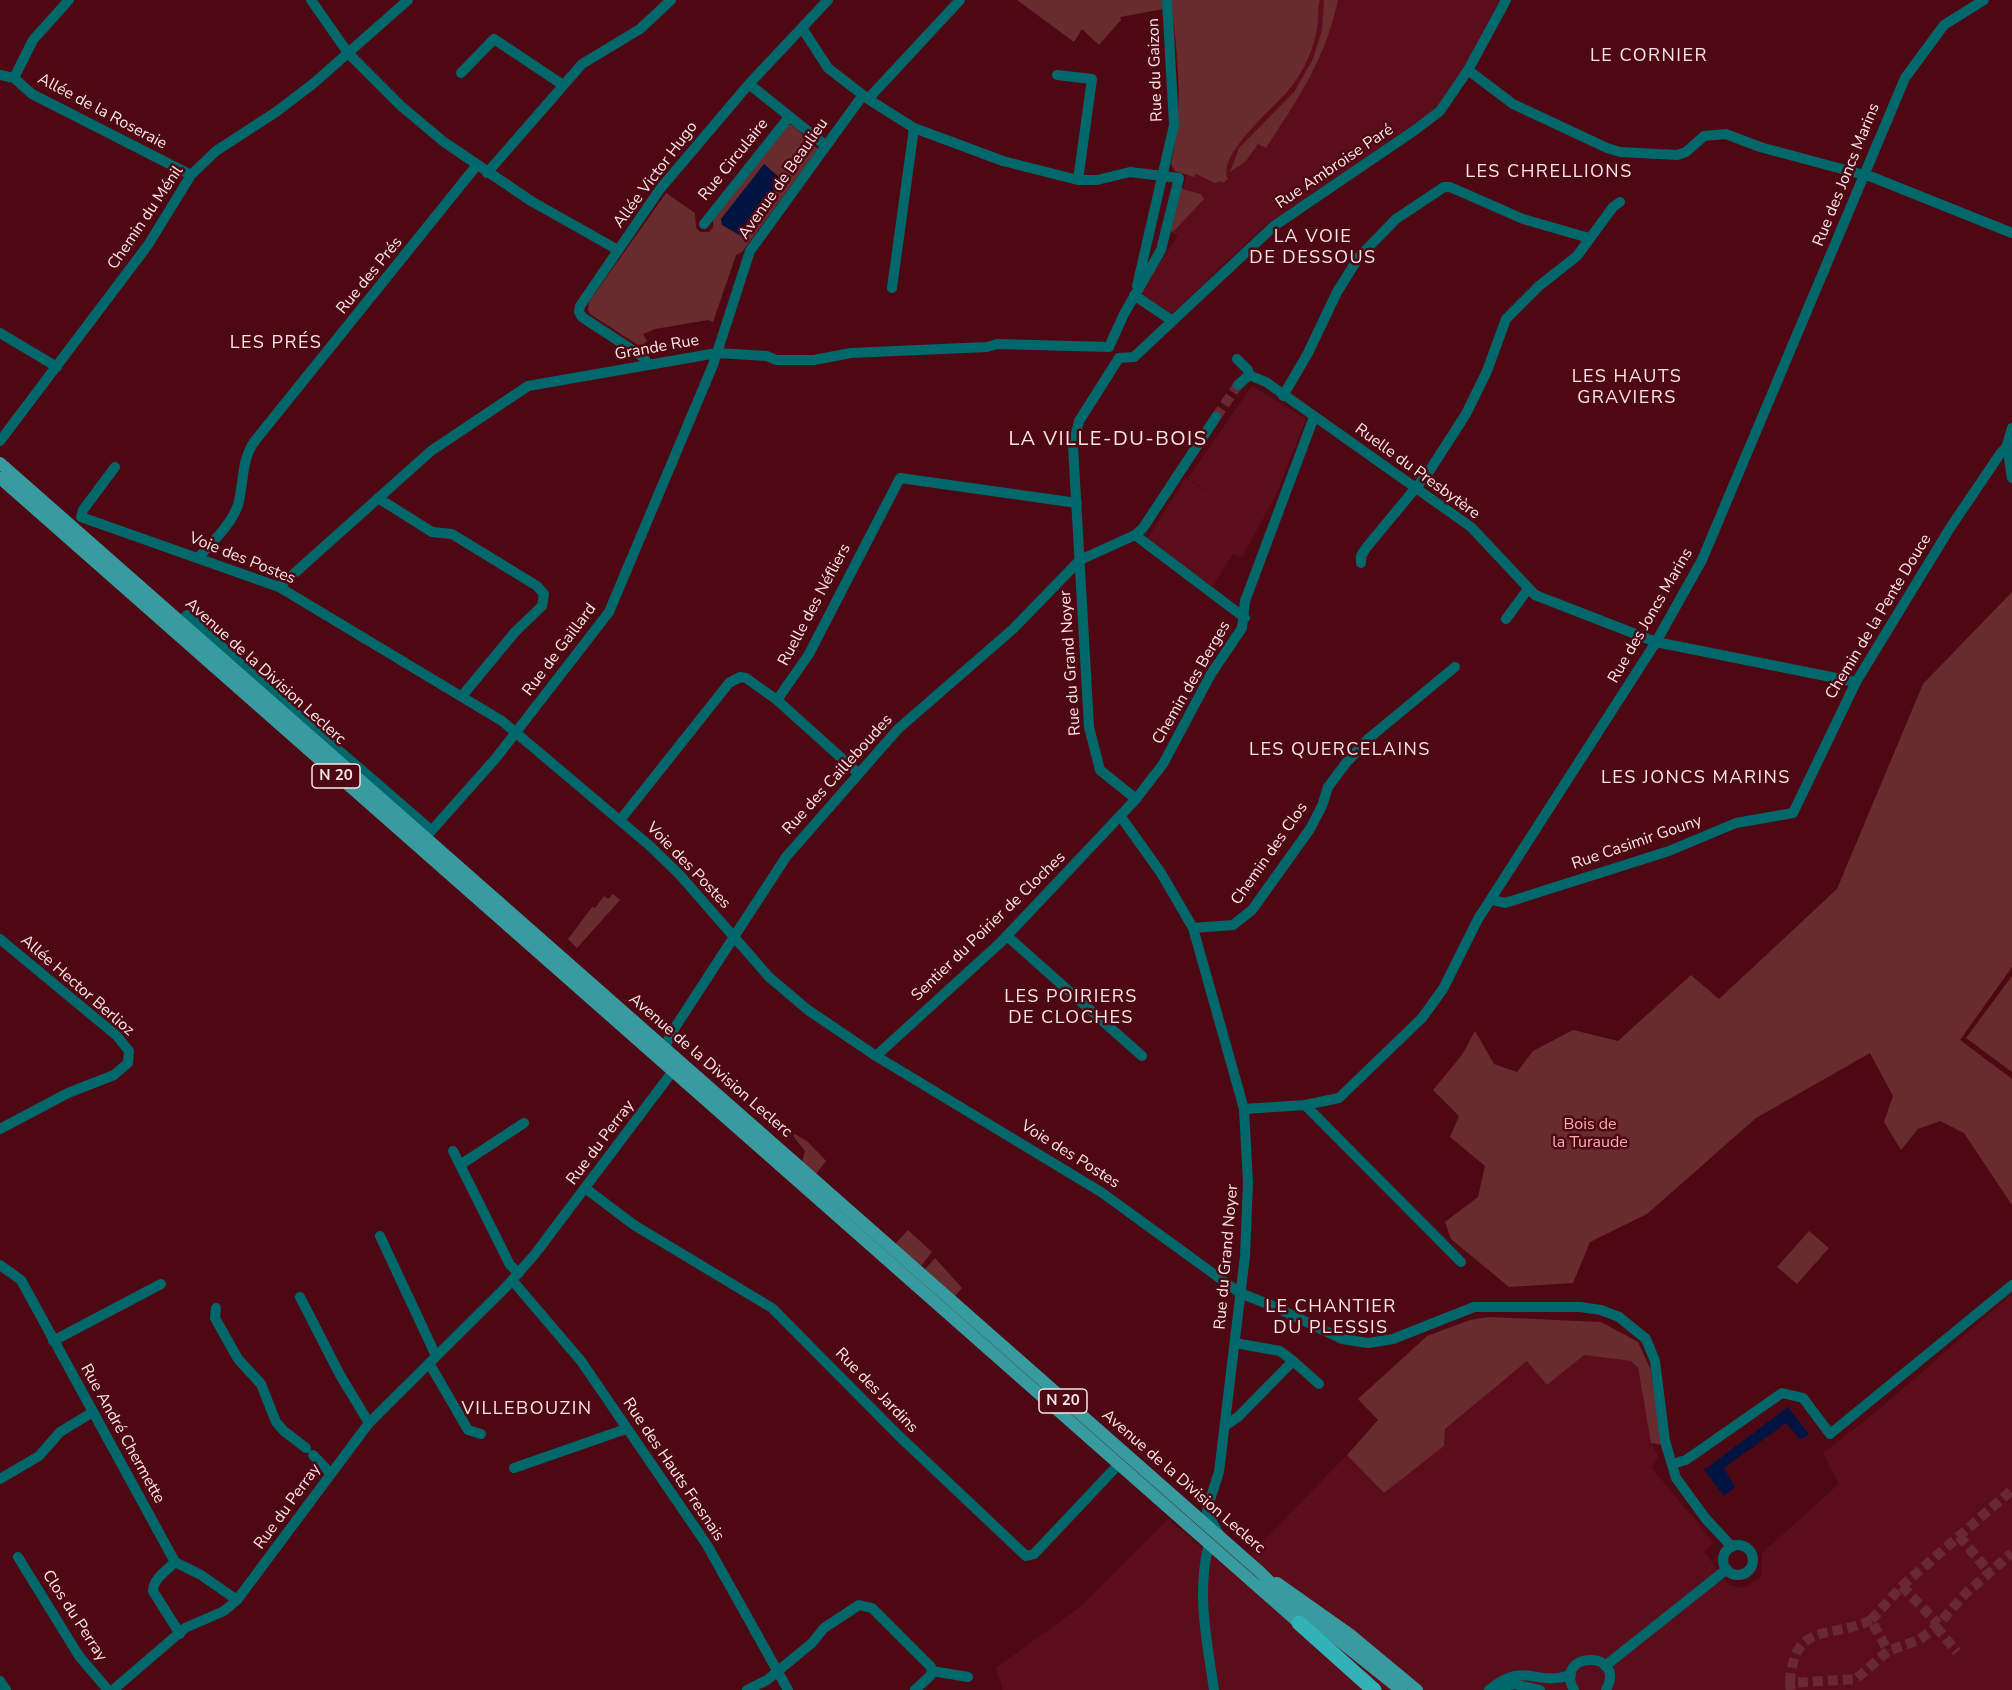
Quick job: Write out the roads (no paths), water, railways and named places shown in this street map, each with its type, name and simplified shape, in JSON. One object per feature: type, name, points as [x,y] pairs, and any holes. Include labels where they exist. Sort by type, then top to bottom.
[{"type":"highway","name":"Avenue de la Division Leclerc","points":[[1299,1623],[1374,1690]]},
{"type":"main road","name":"Avenue de la Division Leclerc","points":[[0,463],[428,834],[664,1049],[1223,1542],[1260,1572],[1287,1599],[1401,1690]]},
{"type":"main road","name":"Avenue de la Division Leclerc","points":[[0,478],[1299,1623]]},
{"type":"main road","points":[[1260,1572],[1352,1636],[1417,1690]]},
{"type":"street","points":[[14,78],[33,40],[69,0]]},
{"type":"street","points":[[311,0],[348,53],[413,116],[487,173],[564,218],[567,224],[618,250]]},
{"type":"street","name":"Chemin du Ménil","points":[[0,441],[148,245],[191,175],[216,151],[276,112],[408,0]]},
{"type":"street","points":[[487,173],[582,64],[640,29],[671,0]]},
{"type":"street","name":"Allée Victor Hugo","points":[[648,364],[643,357],[593,325],[579,312],[580,306],[660,189],[749,84],[828,0]]},
{"type":"street","name":"Avenue de Beaulieu","points":[[717,353],[750,251],[825,145],[865,97],[960,0]]},
{"type":"street","name":"Rue du Gaizon","points":[[1134,295],[1174,125],[1167,0]]},
{"type":"street","name":"Rue Ambroise Paré","points":[[1119,358],[1134,357],[1274,226],[1440,111],[1468,70],[1506,0]]},
{"type":"street","name":"Rue des Joncs Marins","points":[[1244,1109],[1305,1105],[1339,1098],[1422,1018],[1443,989],[1473,927],[1656,642],[1702,560],[1905,78],[1924,48],[1951,19],[1984,0]]},
{"type":"street","points":[[802,28],[828,68],[865,97],[914,128],[1004,161],[1078,180],[1097,180],[1130,172],[1164,174]]},
{"type":"street","points":[[461,73],[494,39],[563,85]]},
{"type":"street","points":[[1468,70],[1513,104],[1620,152],[1677,155],[1686,152],[1704,136],[1719,133],[1750,144],[1863,175],[2012,233]]},
{"type":"street","name":"Allée de la Roseraie","points":[[0,75],[14,78],[32,94],[191,175]]},
{"type":"street","points":[[1057,75],[1092,80],[1078,180]]},
{"type":"street","points":[[749,84],[825,145]]},
{"type":"street","name":"Rue Circulaire","points":[[704,224],[789,117]]},
{"type":"street","points":[[892,288],[914,128]]},
{"type":"street","name":"Rue des Prés","points":[[199,557],[232,518],[240,495],[244,462],[254,442],[477,165]]},
{"type":"street","name":"Rue du Gaizon","points":[[1110,347],[1134,295],[1161,250],[1179,178],[1164,174]]},
{"type":"street","points":[[1283,396],[1308,353],[1337,292],[1359,257],[1396,219],[1444,187],[1450,187],[1523,219],[1589,238]]},
{"type":"street","points":[[1361,563],[1361,556],[1366,548],[1416,488],[1466,414],[1487,371],[1506,319],[1539,286],[1577,256],[1589,238],[1620,202]]},
{"type":"street","points":[[1134,295],[1171,320]]},
{"type":"street","points":[[0,333],[57,367]]},
{"type":"street","name":"Grande Rue","points":[[279,586],[431,451],[528,386],[717,353],[767,356],[776,360],[819,360],[831,355],[987,347],[997,344],[1110,347]]},
{"type":"street","points":[[1110,347],[1119,358]]},
{"type":"street","name":"Rue de Gaillard","points":[[428,834],[517,732],[609,612],[717,353]]},
{"type":"street","name":"Rue du Grand Noyer","points":[[1119,358],[1087,407],[1075,430],[1073,446],[1087,658],[1087,707],[1096,760],[1103,773],[1136,799]]},
{"type":"street","name":"Ruelle du Presbytère","points":[[1237,359],[1248,370],[1249,375],[1266,382],[1471,527],[1535,595],[1656,642],[1856,682]]},
{"type":"street","points":[[1238,386],[1249,375]]},
{"type":"street","points":[[1080,560],[1135,535],[1143,528],[1216,417]]},
{"type":"street","name":"Chemin des Berges","points":[[1120,817],[1163,764],[1211,674],[1242,628],[1245,618],[1245,600],[1314,417]]},
{"type":"street","points":[[2012,428],[2010,443],[2012,478]]},
{"type":"street","name":"Chemin de la Pente Douce","points":[[1793,813],[1856,682],[1911,589],[2010,443]]},
{"type":"street","points":[[81,517],[82,510],[115,467]]},
{"type":"street","name":"Ruelle des Néfliers","points":[[777,700],[808,654],[900,478],[1077,503]]},
{"type":"street","points":[[378,498],[432,531],[452,534],[537,586],[544,594],[542,606],[515,632],[462,696]]},
{"type":"street","name":"Voie des Postes","points":[[60,515],[81,517],[279,586],[462,696],[517,732],[621,819],[679,874],[788,995],[876,1056],[1084,1180],[1240,1293],[1342,1339],[1368,1343],[1393,1339],[1474,1307],[1580,1307],[1601,1310],[1619,1317],[1646,1339],[1655,1361],[1665,1441],[1676,1478],[1732,1547]]},
{"type":"street","points":[[1135,535],[1245,618]]},
{"type":"street","name":"Rue des Cailleboudes","points":[[664,1049],[672,1032],[786,857],[898,729],[1013,630],[1080,560]]},
{"type":"street","name":"Rue du Grand Noyer","points":[[1067,573],[1081,578]]},
{"type":"street","points":[[1506,619],[1528,589]]},
{"type":"street","points":[[181,621],[186,615],[428,834]]},
{"type":"street","name":"Chemin des Clos","points":[[1193,928],[1233,925],[1252,910],[1310,829],[1322,806],[1328,787],[1346,763],[1368,739],[1455,667]]},
{"type":"street","points":[[621,819],[729,683],[740,677],[746,678],[777,700],[858,773]]},
{"type":"street","points":[[262,692],[284,703]]},
{"type":"street","name":"Rue Casimir Gouny","points":[[1492,900],[1505,903],[1669,851],[1736,823],[1793,813]]},
{"type":"street","name":"Rue du Grand Noyer","points":[[1120,817],[1161,873],[1193,928],[1244,1109],[1248,1222],[1226,1425],[1219,1472],[1208,1506],[1208,1514],[1223,1542]]},
{"type":"street","name":"Sentier du Poirier de Cloches","points":[[876,1056],[1007,936],[1120,817]]},
{"type":"street","points":[[1007,936],[1143,1056]]},
{"type":"street","name":"Allée Hector Berlioz","points":[[0,939],[117,1036],[129,1051],[128,1063],[114,1075],[68,1094],[0,1129]]},
{"type":"street","points":[[664,1049],[673,1071]]},
{"type":"street","name":"Rue du Perray","points":[[113,1690],[185,1629],[224,1611],[237,1600],[369,1423],[513,1280],[673,1071]]},
{"type":"street","points":[[1305,1105],[1461,1262]]},
{"type":"street","points":[[460,1165],[524,1123]]},
{"type":"street","name":"Rue des Hauts Fresnais","points":[[453,1151],[510,1265],[513,1280],[581,1361],[707,1545],[788,1690]]},
{"type":"street","name":"Rue des Jardins","points":[[585,1188],[634,1224],[772,1308],[898,1435],[1026,1556],[1035,1554],[1119,1465]]},
{"type":"street","points":[[380,1236],[433,1360],[468,1430],[481,1434]]},
{"type":"street","name":"Rue André Chermette","points":[[0,1265],[21,1280],[175,1562]]},
{"type":"street","points":[[53,1341],[161,1284]]},
{"type":"street","points":[[1672,1464],[1686,1460],[1782,1393],[1803,1398],[1830,1434],[2012,1285]]},
{"type":"street","points":[[300,1297],[340,1375],[369,1423]]},
{"type":"street","points":[[216,1308],[215,1318],[238,1359],[261,1384],[276,1422],[331,1474]]},
{"type":"street","points":[[1235,1343],[1280,1351],[1319,1384]]},
{"type":"street","points":[[1226,1425],[1238,1417],[1293,1361]]},
{"type":"street","points":[[0,1479],[39,1456],[60,1432],[93,1412]]},
{"type":"street","points":[[514,1468],[626,1429]]},
{"type":"street","points":[[1209,1544],[1202,1574],[1203,1616],[1214,1690]]},
{"type":"street","points":[[1741,1546],[1750,1550],[1753,1564],[1744,1574],[1734,1574],[1727,1569],[1724,1557],[1732,1547],[1741,1546]]},
{"type":"street","name":"Clos du Perray","points":[[18,1557],[79,1656],[108,1690]]},
{"type":"street","points":[[180,1634],[153,1591],[153,1585],[157,1579],[175,1562],[201,1575],[237,1600]]},
{"type":"street","points":[[1605,1666],[1727,1569]]},
{"type":"street","points":[[747,1690],[812,1643],[824,1628],[859,1605],[872,1608],[931,1667],[930,1676],[915,1690]]},
{"type":"street","points":[[1574,1690],[1571,1676],[1575,1666],[1586,1659],[1595,1659],[1605,1666],[1610,1680],[1606,1690]]},
{"type":"street","points":[[932,1671],[968,1677]]},
{"type":"street","points":[[1490,1690],[1513,1675],[1553,1679],[1571,1676]]},
{"type":"street","points":[[0,1681],[6,1690]]},
{"type":"street","points":[[1490,1690],[1514,1684],[1540,1690]]},
{"type":"water","points":[[764,164],[782,180],[741,236],[722,225],[721,219]]},
{"type":"water","points":[[1788,1407],[1809,1434],[1801,1440],[1786,1423],[1724,1468],[1735,1487],[1724,1496],[1704,1470]]},
{"type":"tunnel","points":[[1216,417],[1238,385]]},
{"type":"tunnel","points":[[1871,1620],[1902,1586],[2012,1490]]},
{"type":"tunnel","points":[[1959,1536],[1989,1572]]},
{"type":"tunnel","points":[[1791,1690],[1790,1683],[1856,1679],[1888,1651],[1919,1640],[1936,1627],[1965,1594],[2012,1553]]},
{"type":"tunnel","points":[[1902,1586],[1938,1624]]},
{"type":"tunnel","points":[[1790,1683],[1798,1649],[1816,1635],[1856,1626],[1871,1620],[1888,1651]]},
{"type":"tunnel","points":[[1936,1627],[1957,1652]]},
{"type":"district","name":"LE CORNIER","points":[[1649,57]]},
{"type":"district","name":"LES CHRELLIONS","points":[[1549,173]]},
{"type":"district","name":"LA VOIE DE DESSOUS","points":[[1313,248]]},
{"type":"district","name":"LES PRÉS","points":[[276,344]]},
{"type":"district","name":"LES HAUTS GRAVIERS","points":[[1627,388]]},
{"type":"district","name":"LA VILLE-DU-BOIS","points":[[1108,440]]},
{"type":"district","name":"LES QUERCELAINS","points":[[1340,751]]},
{"type":"district","name":"LES JONCS MARINS","points":[[1696,779]]},
{"type":"district","name":"LES POIRIERS DE CLOCHES","points":[[1071,1008]]},
{"type":"district","name":"LE CHANTIER DU PLESSIS","points":[[1331,1318]]},
{"type":"district","name":"VILLEBOUZIN","points":[[527,1410]]},
{"type":"park label","name":"Bois de la Turaude","points":[[1590,1134]]}]
